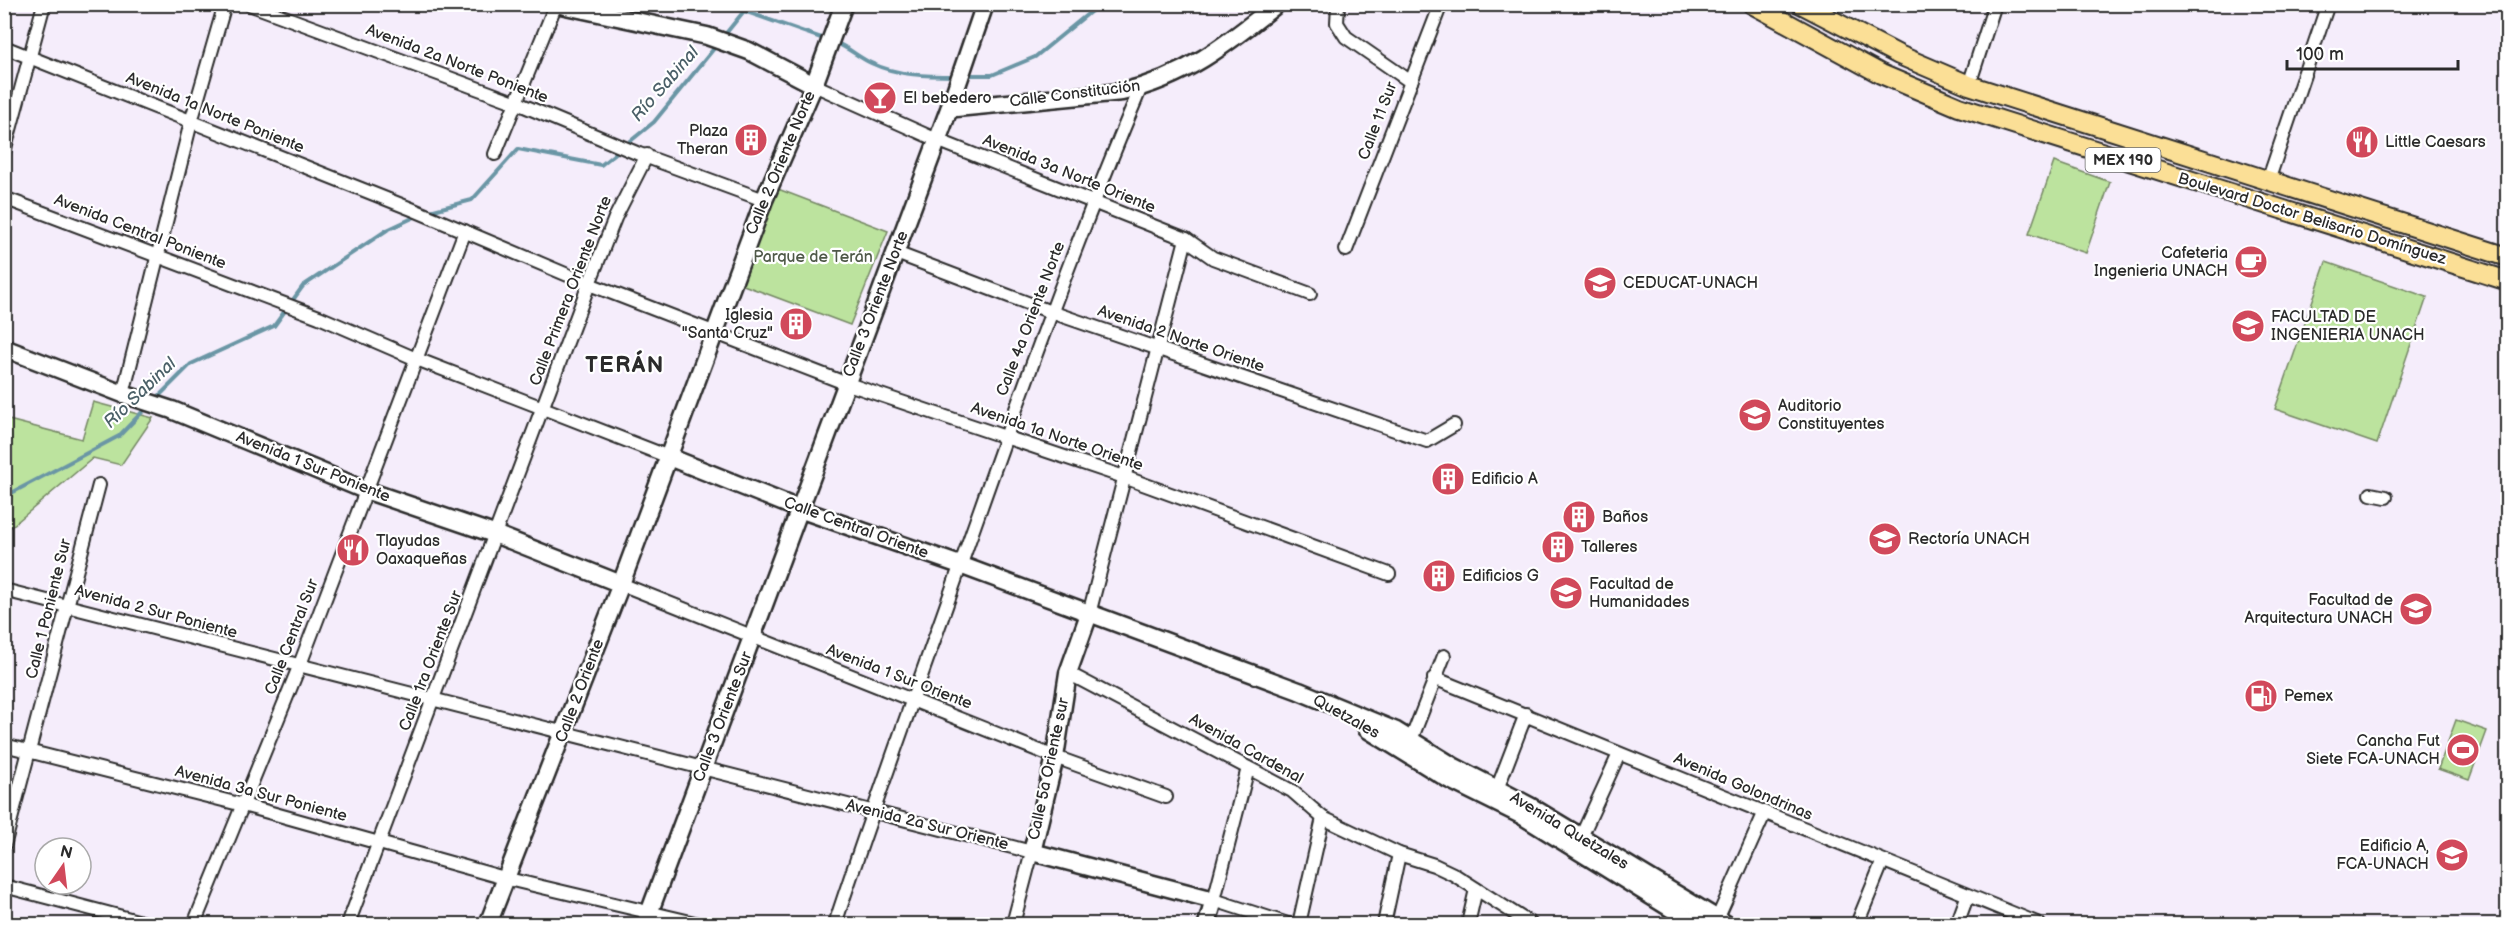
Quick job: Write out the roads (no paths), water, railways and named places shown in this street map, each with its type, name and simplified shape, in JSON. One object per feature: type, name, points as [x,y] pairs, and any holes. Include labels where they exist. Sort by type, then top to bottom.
[{"type":"main road","points":[[556,4],[707,36],[749,51],[814,85]]},
{"type":"main road","name":"Calle 2 Oriente Norte","points":[[669,457],[764,200],[814,85],[844,4]]},
{"type":"main road","name":"Calle 3 Oriente Norte","points":[[799,509],[937,140],[954,104],[968,52],[985,4]]},
{"type":"main road","name":"Calle Constitución","points":[[954,104],[1141,87],[1180,73],[1217,52],[1277,4]]},
{"type":"main road","name":"Boulevard Doctor Belisario Domínguez","points":[[1752,4],[1881,74],[1959,107],[2508,281]]},
{"type":"main road","name":"Boulevard Doctor Belisario Domínguez","points":[[1801,4],[1899,55],[1969,85],[2508,257]]},
{"type":"main road","name":"Avenida 1 Sur Poniente","points":[[4,348],[130,397],[172,410],[365,490],[497,535],[621,584]]},
{"type":"main road","name":"Calle Central Oriente","points":[[669,457],[799,509],[960,565],[1299,691]]},
{"type":"main road","name":"Calle 2 Oriente","points":[[488,924],[508,879],[669,457]]},
{"type":"main road","name":"Calle 3 Oriente Sur","points":[[648,918],[702,769],[754,638],[799,509]]},
{"type":"main road","name":"Calle 5a Oriente sur","points":[[1032,852],[1055,757],[1068,673],[1089,614]]},
{"type":"main road","name":"Quetzales","points":[[1299,691],[1409,745]]},
{"type":"main road","name":"Avenida Quetzales","points":[[1409,745],[1448,779],[1495,794],[1581,837],[1719,923]]},
{"type":"main road","name":"Avenida Quetzales","points":[[1495,794],[1696,924]]},
{"type":"main road","name":"Avenida 2a Sur Oriente","points":[[1032,852],[1214,900]]},
{"type":"main road","points":[[1207,924],[1214,900]]},
{"type":"street","points":[[4,152],[44,4]]},
{"type":"street","points":[[130,397],[157,256],[191,122],[225,4]]},
{"type":"street","name":"Avenida 2a Norte Poniente","points":[[249,4],[517,103],[643,155]]},
{"type":"street","points":[[495,154],[556,4]]},
{"type":"street","points":[[1338,4],[1337,23],[1346,37],[1411,82]]},
{"type":"street","name":"Calle 11 Sur","points":[[1346,250],[1441,4]]},
{"type":"street","points":[[1969,85],[1995,4]]},
{"type":"street","points":[[2268,181],[2328,4]]},
{"type":"street","name":"Avenida 1a Norte Poniente","points":[[4,47],[465,231]]},
{"type":"street","name":"Avenida 3a Norte Oriente","points":[[814,85],[937,140],[1093,200],[1186,239],[1213,258],[1310,294]]},
{"type":"street","name":"Calle 4a Oriente Norte","points":[[835,924],[872,811],[913,700],[1004,436],[1093,200],[1141,87]]},
{"type":"street","points":[[643,155],[764,200]]},
{"type":"street","name":"Calle Primera Oriente Norte","points":[[543,408],[615,218],[643,155]]},
{"type":"street","name":"Avenida Central Poniente","points":[[4,198],[319,317]]},
{"type":"street","points":[[465,231],[589,284],[714,331]]},
{"type":"street","name":"Calle Central Sur","points":[[194,924],[299,667],[414,358],[465,231]]},
{"type":"street","points":[[1089,614],[1186,239]]},
{"type":"street","name":"Avenida 2 Norte Oriente","points":[[896,253],[1051,312],[1427,441],[1454,425]]},
{"type":"street","name":"Calle Central Oriente","points":[[319,317],[414,358],[669,457]]},
{"type":"street","name":"Avenida 1a Norte Oriente","points":[[714,331],[845,383],[1124,477],[1389,574]]},
{"type":"street","name":"Calle 1ra Oriente Sur","points":[[348,924],[497,535],[543,408]]},
{"type":"street","name":"Calle 1 Poniente Sur","points":[[4,846],[31,751],[66,606],[99,485]]},
{"type":"street","points":[[2371,494],[2386,497]]},
{"type":"street","name":"Avenida 1 Sur Oriente","points":[[621,584],[1055,757],[1166,797]]},
{"type":"street","name":"Avenida 2 Sur Poniente","points":[[4,590],[299,667],[435,698]]},
{"type":"street","points":[[1409,745],[1444,656]]},
{"type":"street","name":"Avenida Cardenal","points":[[1068,673],[1292,791],[1323,818],[1399,854],[1434,865],[1531,924]]},
{"type":"street","name":"Avenida Golondrinas","points":[[1434,678],[1526,714],[1882,863],[2039,924]]},
{"type":"street","name":"Avenida 2a Sur Oriente","points":[[435,698],[702,769],[1032,852]]},
{"type":"street","points":[[1495,794],[1526,714]]},
{"type":"street","name":"Avenida 3a Sur Poniente","points":[[4,745],[243,805],[648,918],[699,924]]},
{"type":"street","points":[[1581,837],[1619,754]]},
{"type":"street","points":[[1214,900],[1248,768]]},
{"type":"street","points":[[1719,923],[1764,814]]},
{"type":"street","points":[[1299,924],[1323,818]]},
{"type":"street","name":"Calle 5a Oriente sur","points":[[1013,924],[1032,852]]},
{"type":"street","points":[[1384,924],[1399,854]]},
{"type":"street","points":[[1857,924],[1882,863]]},
{"type":"street","points":[[4,886],[148,924]]},
{"type":"street","points":[[1468,924],[1476,889]]},
{"type":"street","points":[[1957,924],[1967,897]]},
{"type":"street","name":"Avenida 2a Sur Oriente","points":[[1214,900],[1288,924]]},
{"type":"waterway","name":"Río Sabinal","points":[[967,75],[992,75],[1035,57],[1100,4]]},
{"type":"waterway","name":"Río Sabinal","points":[[723,37],[744,11],[827,40]]},
{"type":"waterway","name":"Río Sabinal","points":[[834,42],[871,63],[892,71],[956,76]]},
{"type":"waterway","name":"Río Sabinal","points":[[426,212],[472,200],[518,149],[601,165],[654,122],[716,46]]},
{"type":"waterway","name":"Río Sabinal","points":[[155,400],[191,364],[274,326],[303,286],[387,230],[419,215]]},
{"type":"waterway","name":"Río Sabinal","points":[[4,497],[119,436],[147,407]]},
{"type":"place","name":"El bebedero","points":[[880,98]]},
{"type":"place","name":"Plaza Theran","points":[[751,140]]},
{"type":"place","name":"Little Caesars","points":[[2362,142]]},
{"type":"place","name":"Cafeteria Ingenieria UNACH","points":[[2251,262]]},
{"type":"place","name":"CEDUCAT-UNACH","points":[[1600,283]]},
{"type":"place","name":"Iglesia \"Santa Cruz\"","points":[[796,324]]},
{"type":"place","name":"FACULTAD DE INGENIERIA UNACH","points":[[2248,326]]},
{"type":"place","name":"Auditorio Constituyentes","points":[[1755,415]]},
{"type":"place","name":"Edificio A","points":[[1448,479]]},
{"type":"place","name":"Baños","points":[[1579,517]]},
{"type":"place","name":"Rectoría UNACH","points":[[1885,539]]},
{"type":"place","name":"Talleres","points":[[1558,547]]},
{"type":"place","name":"Tlayudas Oaxaqueñas","points":[[353,550]]},
{"type":"place","name":"Edificios G","points":[[1439,576]]},
{"type":"place","name":"Facultad de Humanidades","points":[[1566,593]]},
{"type":"place","name":"Facultad de Arquitectura UNACH","points":[[2416,609]]},
{"type":"place","name":"Pemex","points":[[2261,696]]},
{"type":"place","name":"Cancha Fut Siete FCA-UNACH","points":[[2463,750]]},
{"type":"place","name":"Edificio A, FCA-UNACH","points":[[2452,855]]},
{"type":"district","name":"TERÁN","points":[[625,365]]},
{"type":"park label","name":"Parque de Terán","points":[[813,257]]}]
